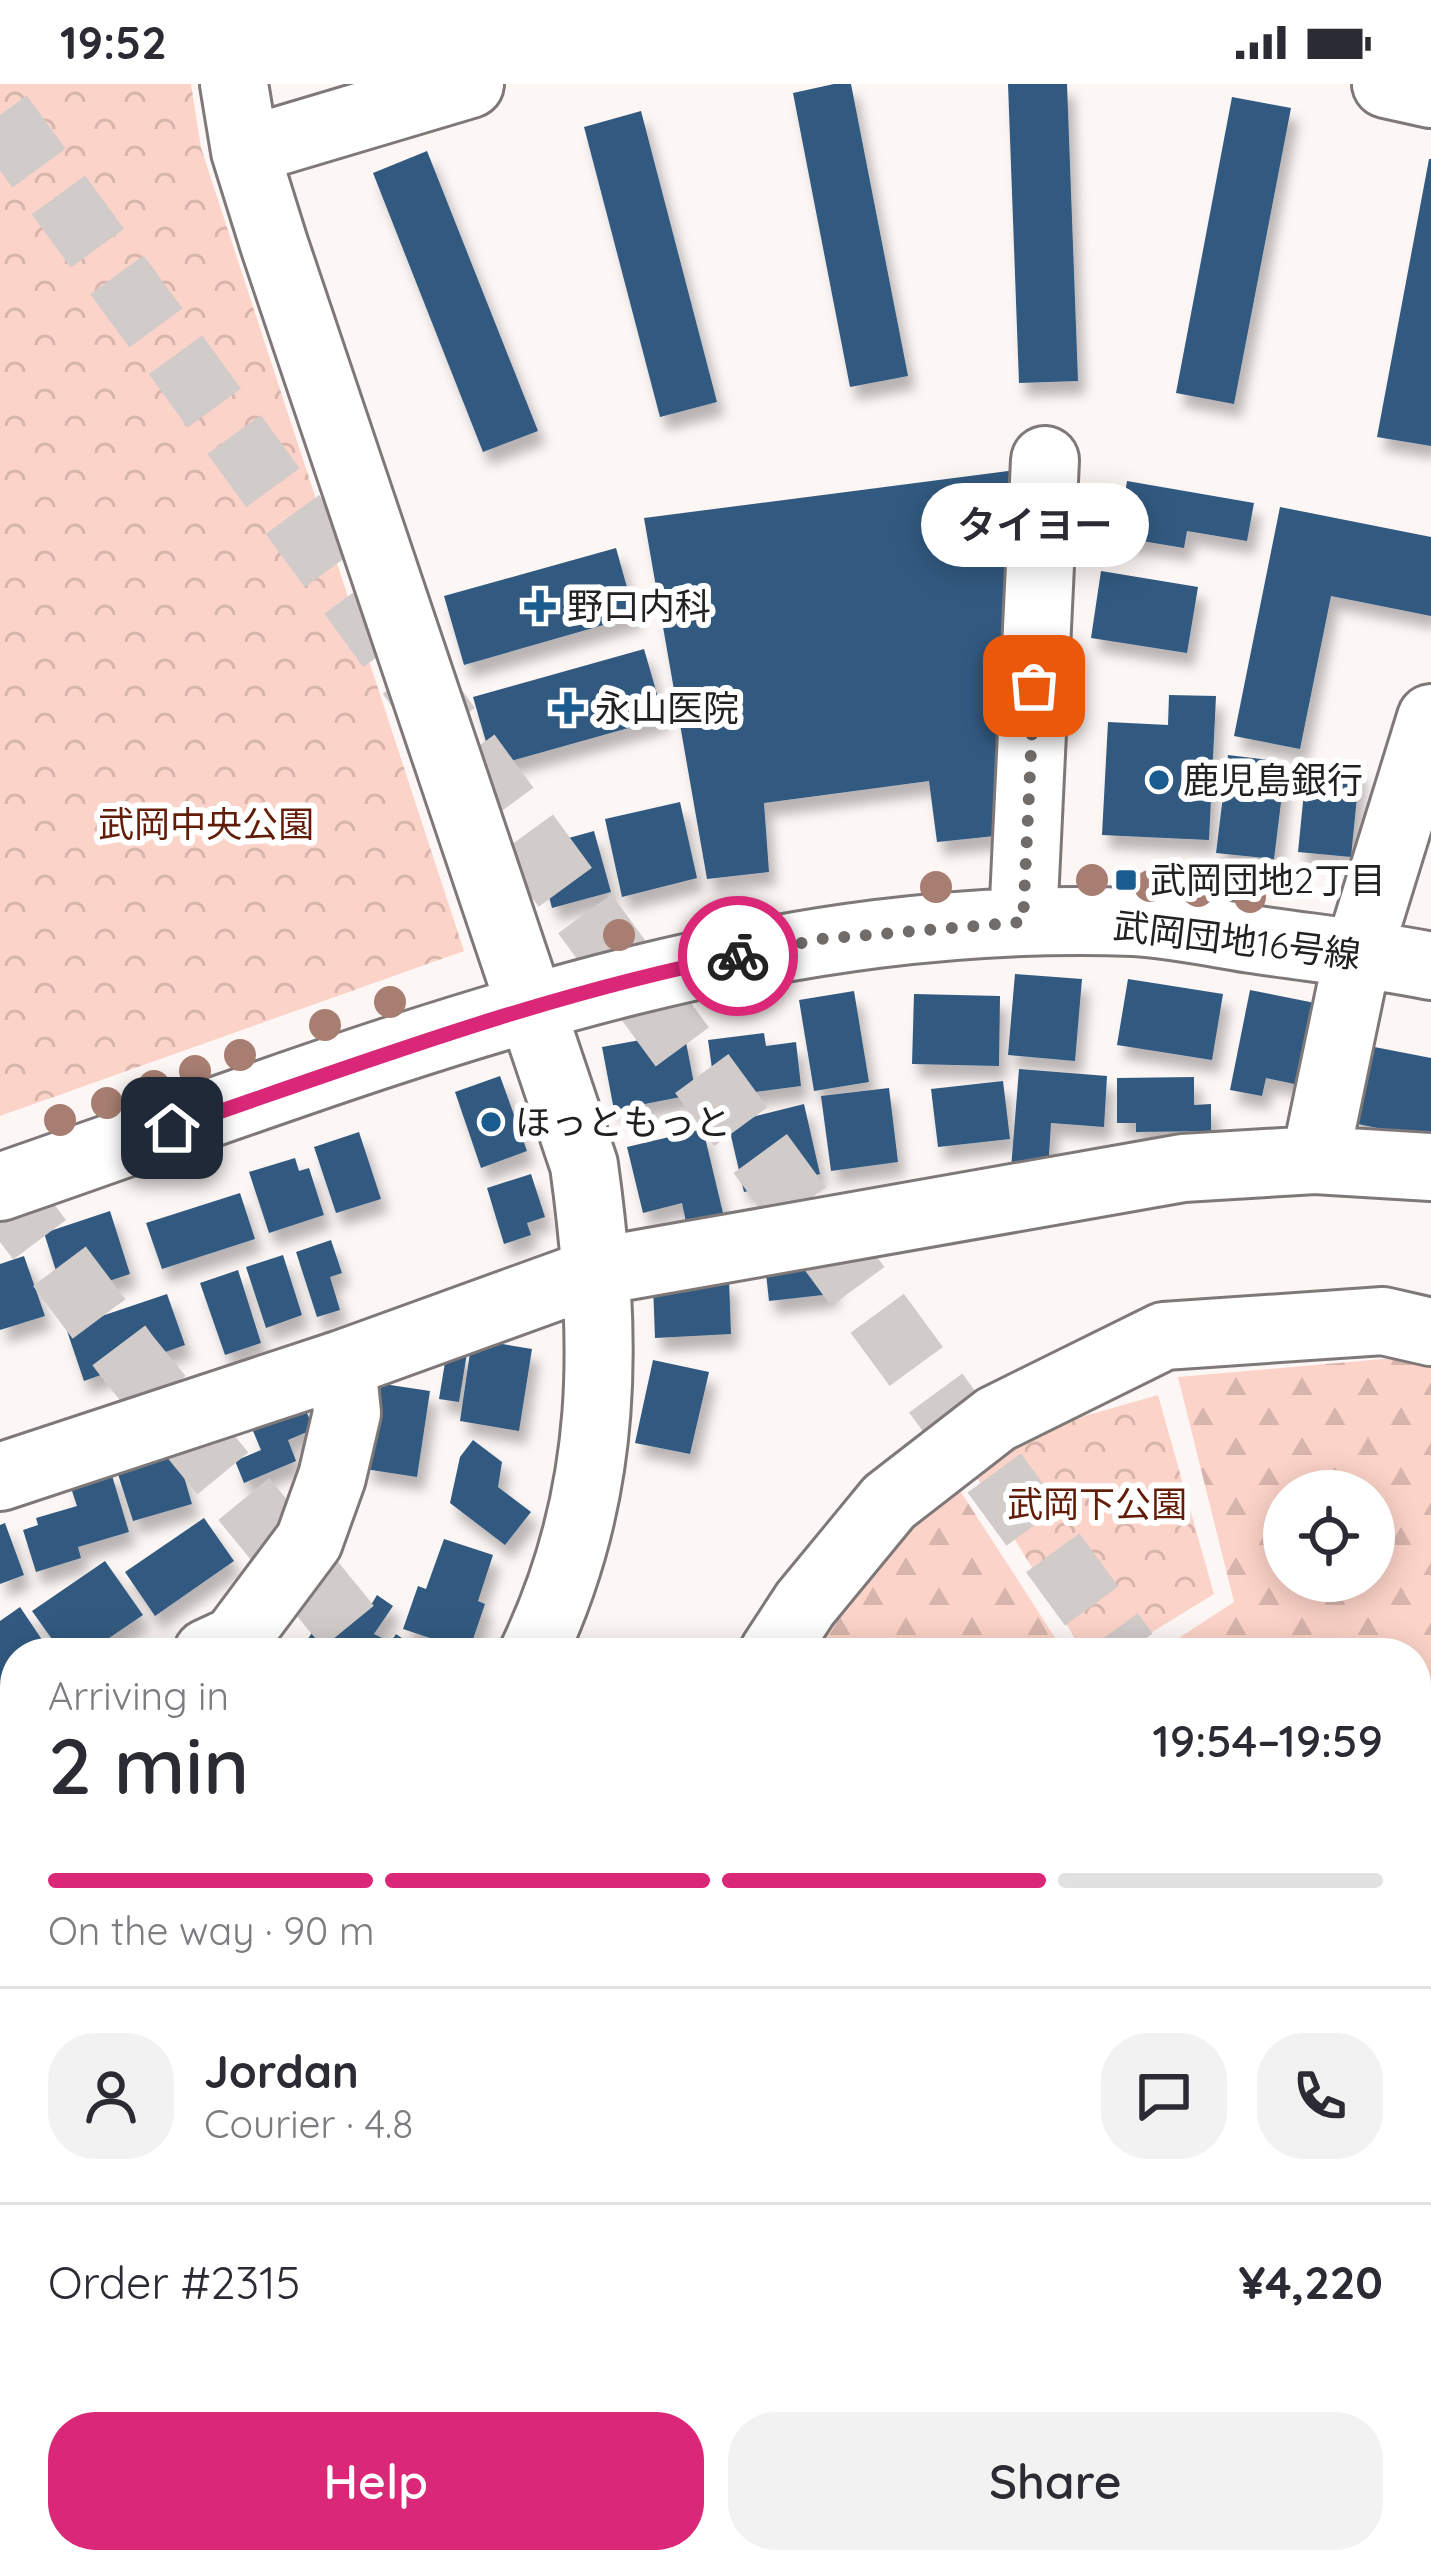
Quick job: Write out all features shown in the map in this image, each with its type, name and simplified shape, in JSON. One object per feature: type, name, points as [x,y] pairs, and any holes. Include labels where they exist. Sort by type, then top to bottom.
[{"type":"street","points":[[234,84],[245,151],[365,523],[584,1165],[599,1271],[600,1412],[582,1511],[554,1609],[540,1638]]},
{"type":"street","points":[[245,151],[470,84]]},
{"type":"street","points":[[1386,84],[1431,94]]},
{"type":"street","points":[[1023,922],[1045,460]]},
{"type":"street","points":[[1316,1160],[1358,954],[1431,718]]},
{"type":"street","name":"武岡団地16号線","points":[[0,1187],[532,1007],[707,962],[821,939],[1023,922],[1138,922],[1431,966]]},
{"type":"street","points":[[0,1477],[342,1364],[599,1271],[1160,1172],[1316,1160],[1431,1167]]},
{"type":"street","points":[[783,1638],[889,1502],[996,1419],[1164,1336],[1383,1321],[1431,1332]]},
{"type":"street","points":[[238,1638],[309,1541],[332,1478],[347,1413],[342,1364]]},
{"type":"green space","name":"武岡中央公園","points":[[0,84],[191,84],[201,148],[464,951],[0,1116]]},
{"type":"green space","points":[[1394,1358],[1431,1362],[1431,1638],[1179,1638],[1234,1602],[1178,1377]]},
{"type":"green space","name":"武岡下公園","points":[[1158,1395],[1214,1594],[1142,1638],[1075,1638],[973,1471],[1043,1428]]},
{"type":"green space","points":[[955,1483],[1055,1638],[812,1638],[854,1570]]},
{"type":"building","points":[[851,84],[908,376],[850,387],[793,93]]},
{"type":"building","points":[[1008,84],[1067,84],[1078,381],[1019,383]]},
{"type":"building","points":[[1232,97],[1291,108],[1234,404],[1176,393]]},
{"type":"building","points":[[641,111],[717,402],[660,417],[584,127]]},
{"type":"building","points":[[427,151],[538,431],[483,452],[373,173]]},
{"type":"building","points":[[1431,159],[1431,446],[1377,437]]},
{"type":"building","points":[[1016,470],[1019,517],[1002,521],[1015,708],[995,836],[937,842],[929,781],[764,803],[769,872],[707,879],[644,518]]},
{"type":"building","points":[[1127,481],[1254,503],[1247,541],[1187,531],[1184,548],[1118,537]]},
{"type":"building","points":[[1280,507],[1431,537],[1431,616],[1331,596],[1300,749],[1234,736]]},
{"type":"building","name":"野口内科","points":[[616,548],[635,616],[464,665],[444,596]]},
{"type":"building","points":[[1101,571],[1198,587],[1187,653],[1091,638]]},
{"type":"building","name":"永山医院","points":[[644,649],[664,718],[493,766],[473,697]]},
{"type":"building","name":"鹿児島銀行","points":[[1169,695],[1216,696],[1209,840],[1102,835],[1108,722],[1168,725]]},
{"type":"building","points":[[1228,755],[1286,762],[1274,859],[1216,853]]},
{"type":"building","points":[[1307,762],[1360,767],[1351,857],[1298,852]]},
{"type":"building","points":[[680,802],[697,878],[622,897],[605,819]]},
{"type":"building","points":[[594,831],[611,892],[552,908],[536,847]]},
{"type":"building","points":[[1015,974],[1082,979],[1075,1061],[1008,1055]]},
{"type":"building","points":[[1128,979],[1223,994],[1212,1060],[1117,1045]]},
{"type":"building","points":[[1250,990],[1315,1003],[1299,1085],[1266,1078],[1262,1096],[1230,1090]]},
{"type":"building","points":[[854,991],[869,1082],[814,1091],[799,1000]]},
{"type":"building","points":[[914,994],[1000,996],[999,1066],[912,1064]]},
{"type":"building","points":[[684,1032],[696,1094],[614,1110],[602,1047]]},
{"type":"building","points":[[764,1033],[766,1046],[796,1042],[801,1086],[716,1097],[708,1040]]},
{"type":"building","points":[[1364,1045],[1431,1058],[1431,1139],[1348,1122]]},
{"type":"building","points":[[1019,1069],[1107,1076],[1104,1127],[1051,1123],[1048,1171],[1011,1169]]},
{"type":"building","name":"ほっともっと","points":[[500,1076],[527,1151],[481,1168],[455,1092]]},
{"type":"building","points":[[1194,1077],[1194,1105],[1211,1104],[1211,1131],[1136,1132],[1136,1123],[1117,1123],[1117,1078]]},
{"type":"building","points":[[1003,1081],[1010,1139],[938,1147],[931,1089]]},
{"type":"building","points":[[889,1088],[898,1162],[831,1171],[821,1096]]},
{"type":"building","points":[[804,1104],[820,1174],[744,1192],[728,1123]]},
{"type":"building","points":[[703,1129],[723,1213],[686,1222],[682,1203],[643,1213],[627,1147]]},
{"type":"building","points":[[359,1132],[381,1199],[336,1213],[314,1147]]},
{"type":"building","points":[[295,1158],[299,1171],[309,1168],[324,1215],[269,1233],[249,1172]]},
{"type":"building","points":[[531,1174],[545,1217],[527,1223],[531,1235],[504,1244],[487,1188]]},
{"type":"building","points":[[240,1193],[255,1239],[162,1269],[146,1223]]},
{"type":"building","points":[[110,1211],[130,1274],[64,1296],[44,1233]]},
{"type":"building","points":[[331,1240],[342,1273],[330,1277],[340,1310],[317,1317],[296,1252]]},
{"type":"building","points":[[283,1255],[302,1315],[266,1328],[246,1267]]},
{"type":"building","points":[[24,1256],[45,1316],[0,1330],[0,1264]]},
{"type":"building","points":[[828,1257],[832,1294],[769,1301],[765,1264]]},
{"type":"building","points":[[238,1270],[261,1343],[225,1355],[200,1283]]},
{"type":"building","points":[[729,1279],[731,1334],[655,1338],[653,1284]]},
{"type":"building","points":[[167,1294],[185,1345],[84,1381],[66,1328]]},
{"type":"building","points":[[472,1339],[532,1349],[519,1431],[460,1421]]},
{"type":"building","points":[[447,1350],[467,1353],[459,1402],[439,1399]]},
{"type":"building","points":[[653,1360],[709,1372],[690,1454],[635,1443]]},
{"type":"building","points":[[377,1383],[430,1391],[417,1477],[365,1469]]},
{"type":"building","points":[[299,1395],[314,1429],[288,1440],[296,1461],[244,1483],[235,1461],[261,1450],[253,1431],[279,1420],[273,1407]]},
{"type":"building","points":[[473,1440],[502,1462],[498,1487],[531,1512],[505,1545],[450,1503],[460,1457]]},
{"type":"building","points":[[177,1453],[192,1504],[133,1521],[117,1471]]},
{"type":"building","points":[[110,1469],[129,1532],[78,1547],[81,1558],[36,1572],[23,1530],[38,1525],[36,1518],[77,1506],[69,1482]]},
{"type":"building","points":[[204,1518],[234,1561],[155,1616],[125,1572]]},
{"type":"building","points":[[5,1523],[24,1575],[0,1584],[0,1525]]},
{"type":"building","points":[[444,1539],[493,1555],[478,1601],[485,1604],[473,1638],[430,1638],[403,1629],[418,1586],[426,1589]]},
{"type":"building","points":[[105,1561],[143,1615],[109,1638],[51,1638],[32,1611]]},
{"type":"building","points":[[344,1586],[371,1605],[377,1595],[393,1606],[374,1634],[382,1638],[308,1638]]},
{"type":"building","points":[[20,1607],[41,1638],[0,1638],[0,1621]]},
{"type":"tunnel","points":[[0,115],[1115,1638]]},
{"type":"tunnel","points":[[0,1187],[129,1359],[358,1638]]},
{"type":"way so far","points":[[738,956],[821,939],[1023,922],[1034,686]]},
{"type":"place","name":"野口内科","points":[[540,606]]},
{"type":"place","name":"タイヨー","points":[[1034,686]]},
{"type":"place","name":"永山医院","points":[[568,708]]},
{"type":"place","name":"鹿児島銀行","points":[[1159,780]]},
{"type":"place","name":"武岡団地2丁目","points":[[1126,880]]},
{"type":"place","name":"ほっともっと","points":[[491,1122]]},
{"type":"route","points":[[172,1128],[474,1024],[738,956]]}]
